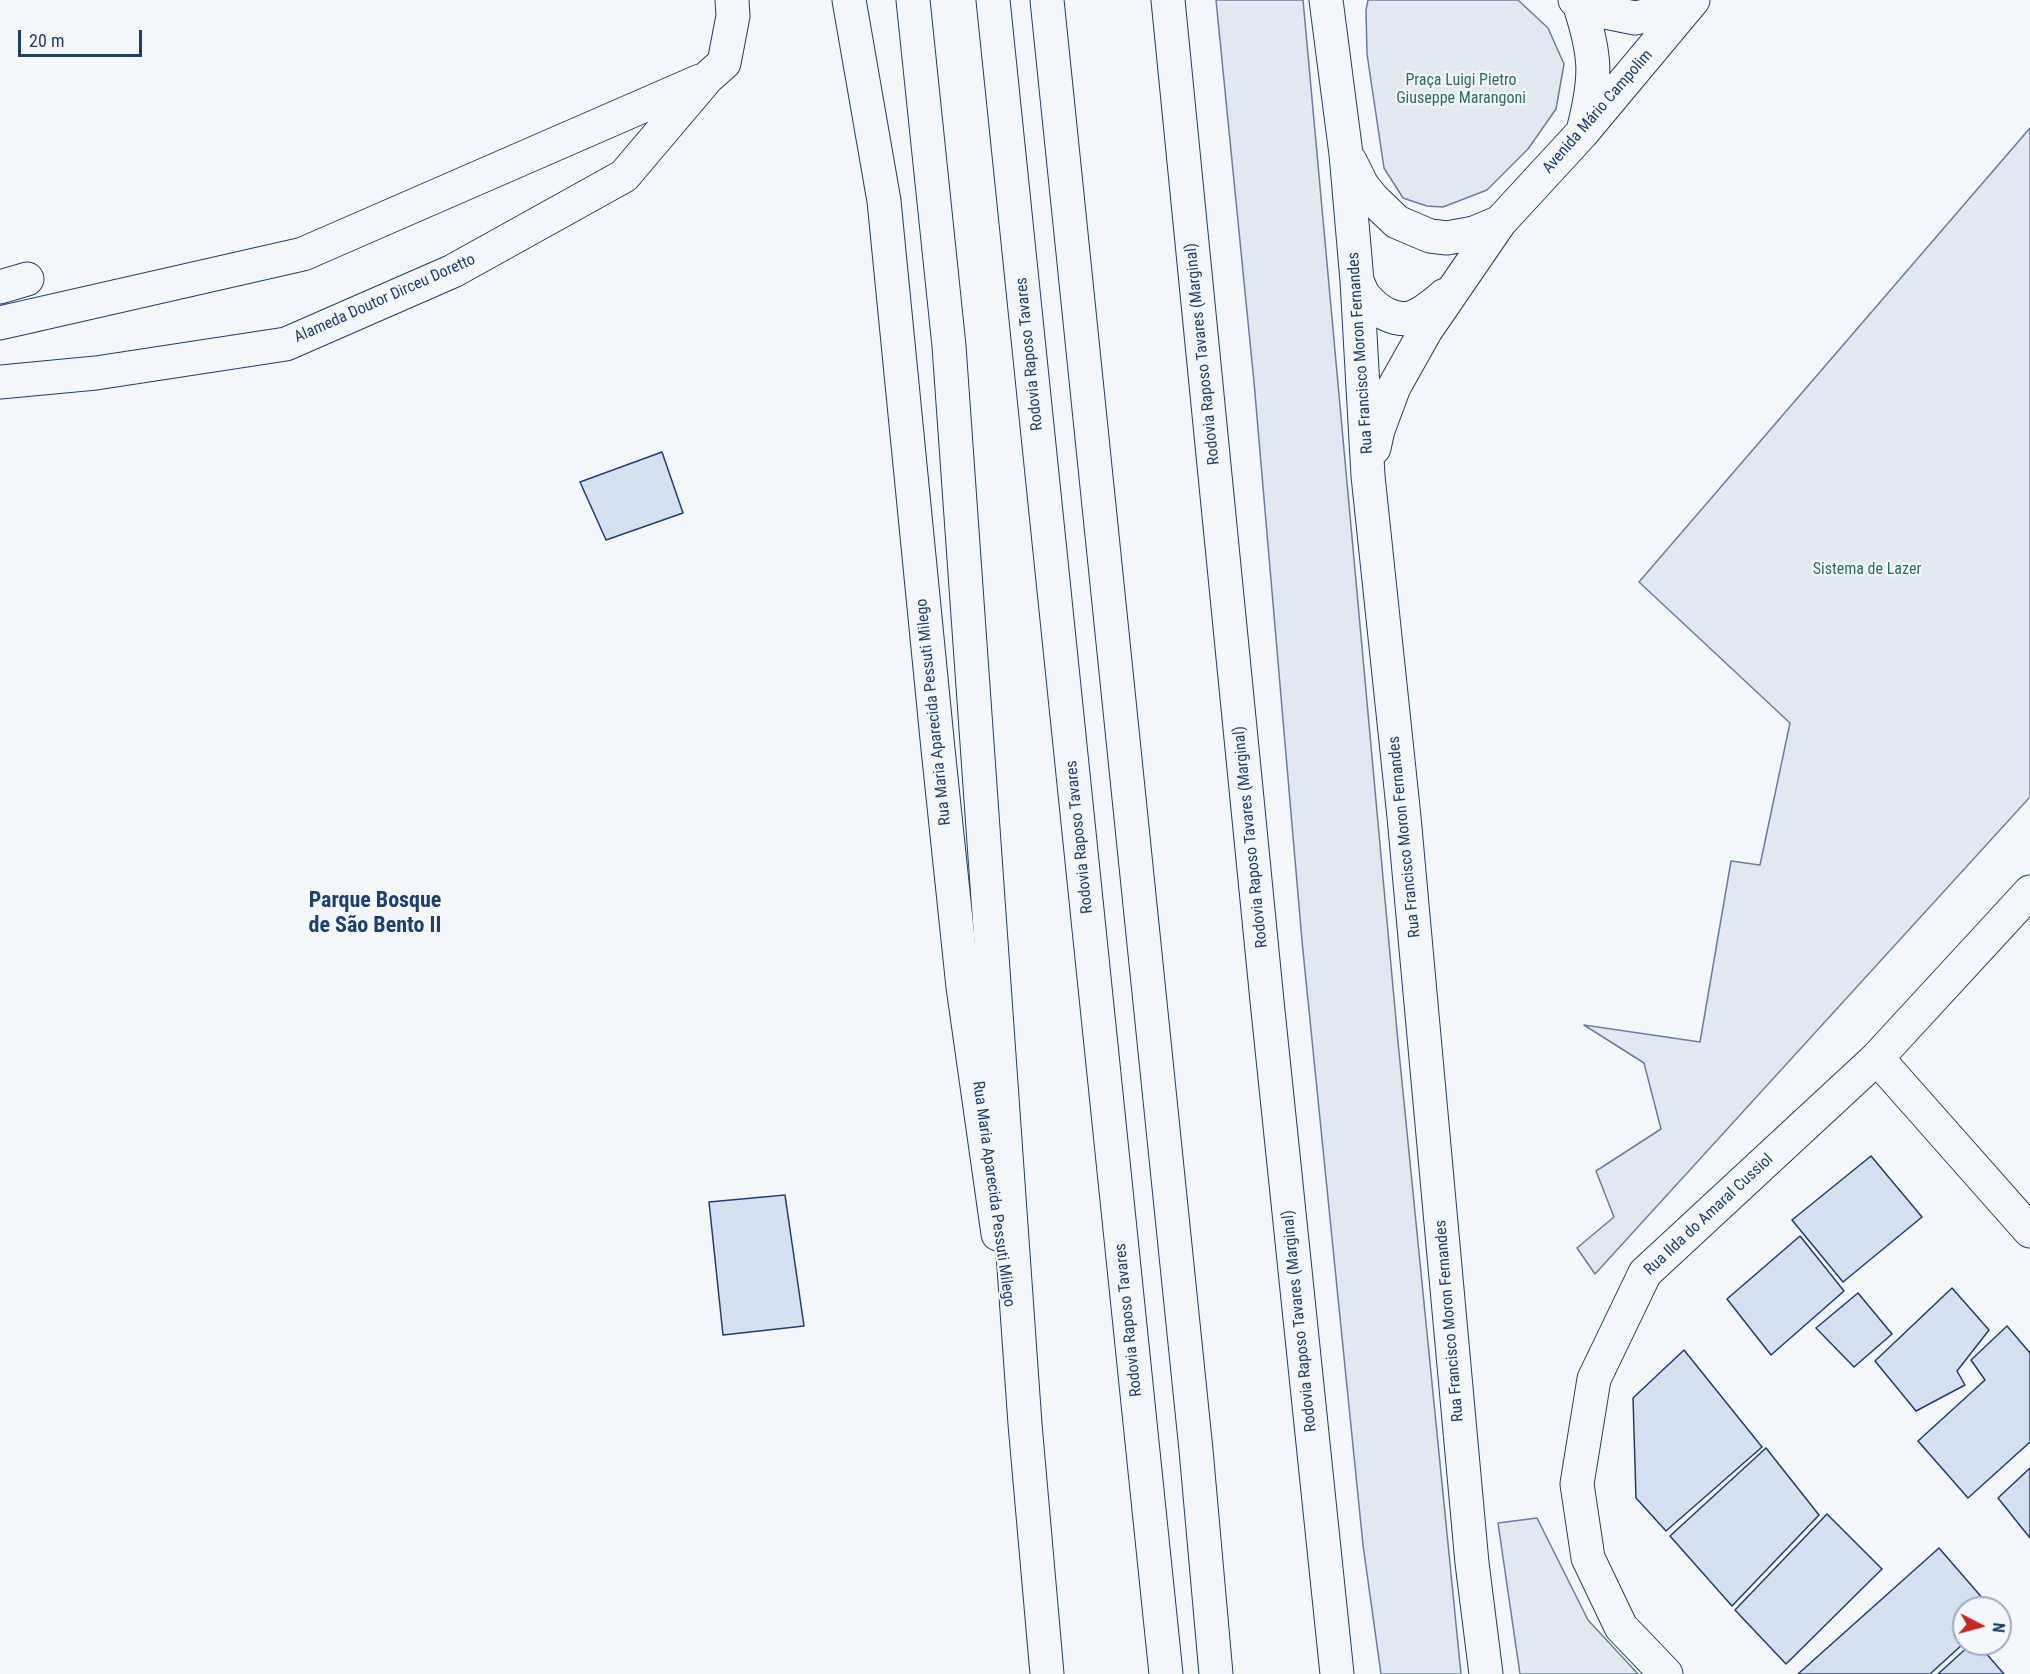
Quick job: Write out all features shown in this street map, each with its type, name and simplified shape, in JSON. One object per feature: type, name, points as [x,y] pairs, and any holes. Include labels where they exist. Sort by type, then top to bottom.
[{"type":"main road","name":"Alameda Doutor Dirceu Doretto","points":[[0,382],[96,373],[286,344],[453,271],[624,176],[707,78],[724,63],[733,16],[732,0]]},
{"type":"main road","name":"Rua Maria Aparecida Pessuti Milego","points":[[849,0],[884,201],[963,987],[1025,1424]]},
{"type":"main road","points":[[913,0],[949,346],[1025,1424],[1047,1674]]},
{"type":"main road","name":"Rodovia Raposo Tavares","points":[[993,0],[1166,1674]]},
{"type":"main road","points":[[1047,0],[1196,1450],[1216,1674]]},
{"type":"main road","name":"Rodovia Raposo Tavares (Marginal)","points":[[1168,0],[1336,1674]]},
{"type":"main road","name":"Rua Francisco Moron Fernandes","points":[[1326,0],[1346,154],[1357,281],[1368,476],[1404,817],[1472,1563],[1486,1674]]},
{"type":"main road","points":[[1577,2],[1609,13],[1635,18],[1690,4]]},
{"type":"main road","points":[[1577,2],[1590,38],[1594,77],[1582,133]]},
{"type":"main road","name":"Avenida Mário Campolim","points":[[1368,476],[1378,430],[1395,387],[1426,330],[1500,222],[1582,133],[1690,4]]},
{"type":"main road","name":"Alameda Doutor Dirceu Doretto","points":[[0,323],[303,254],[707,78]]},
{"type":"main road","name":"Avenida Mário Campolim","points":[[1346,154],[1362,185],[1396,222],[1430,236],[1447,238],[1474,233],[1500,222]]},
{"type":"main road","name":"Avenida Mário Campolim","points":[[1357,281],[1364,297],[1382,311],[1396,318],[1411,318],[1427,310],[1459,283]]},
{"type":"main road","name":"Rua Ilda do Amaral Cussiol","points":[[1666,1674],[1621,1627],[1588,1558],[1577,1484],[1593,1379],[1645,1273],[1877,1058],[2030,892]]},
{"type":"main road","points":[[1877,1058],[2030,1231]]},
{"type":"green space","points":[[1216,0],[1303,0],[1398,1042],[1461,1674],[1381,1674],[1363,1545],[1302,941],[1254,382]]},
{"type":"green space","name":"Praça Luigi Pietro Giuseppe Marangoni","points":[[1368,0],[1518,0],[1548,28],[1564,64],[1556,109],[1528,149],[1487,190],[1443,207],[1427,206],[1403,198],[1384,168],[1367,54],[1366,10]]},
{"type":"green space","name":"Sistema de Lazer","points":[[2030,128],[2030,797],[1595,1274],[1577,1248],[1614,1217],[1596,1171],[1661,1129],[1644,1063],[1584,1025],[1700,1042],[1731,861],[1760,865],[1790,723],[1639,582]]},
{"type":"green space","points":[[1537,1518],[1588,1620],[1638,1674],[1520,1674],[1498,1523]]},
{"type":"building","points":[[662,452],[683,513],[606,540],[580,482]]},
{"type":"building","points":[[1871,1156],[1922,1217],[1843,1282],[1792,1220]]},
{"type":"building","points":[[785,1195],[804,1326],[723,1335],[709,1202]]},
{"type":"building","points":[[1800,1236],[1844,1291],[1771,1355],[1727,1299]]},
{"type":"building","points":[[1952,1288],[1989,1330],[1957,1371],[1965,1385],[1916,1411],[1875,1361]]},
{"type":"building","points":[[1858,1293],[1892,1334],[1854,1367],[1816,1328]]},
{"type":"building","points":[[2007,1326],[2030,1353],[2030,1442],[1968,1498],[1918,1441],[1985,1380],[1971,1360]]},
{"type":"building","points":[[1684,1350],[1762,1447],[1666,1531],[1636,1498],[1633,1398]]},
{"type":"building","points":[[1766,1448],[1819,1515],[1732,1606],[1670,1536]]},
{"type":"building","points":[[2030,1468],[2030,1538],[1998,1498]]},
{"type":"building","points":[[1827,1514],[1882,1569],[1786,1664],[1735,1610]]},
{"type":"building","points":[[1939,1548],[1981,1596],[1952,1596],[1952,1654],[1930,1674],[1798,1674]]},
{"type":"building","points":[[1958,1656],[1988,1656],[2004,1674],[1938,1674]]},
{"type":"district","name":"Parque Bosque de São Bento II","points":[[375,914]]}]
